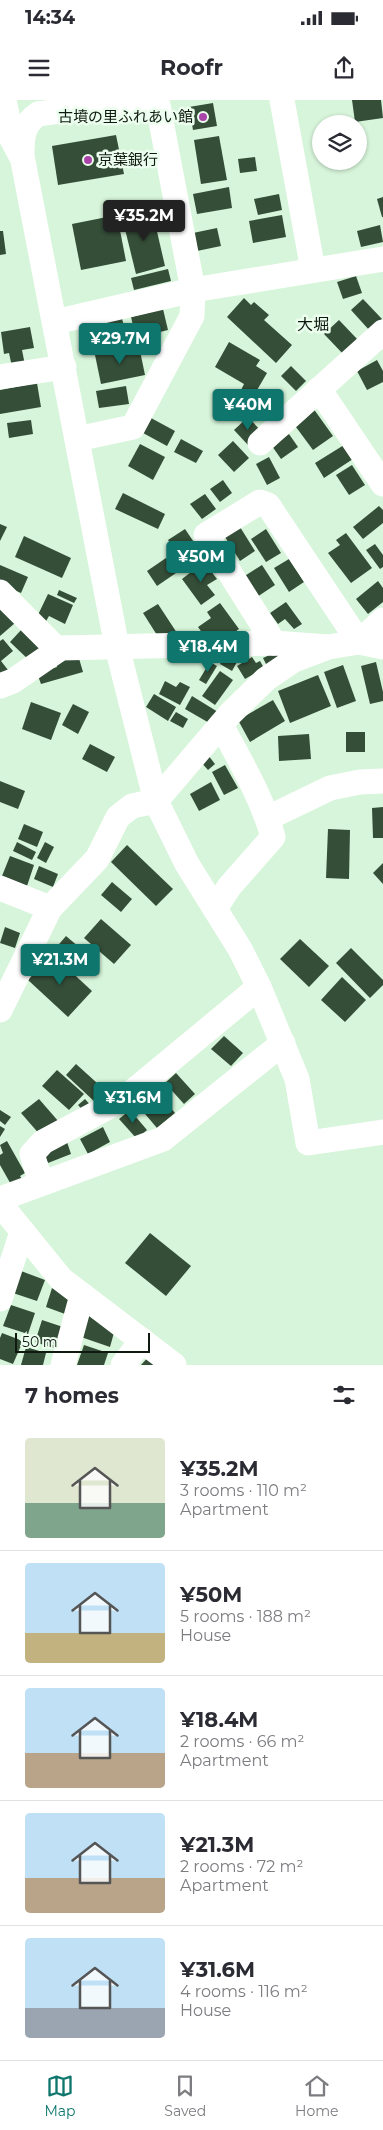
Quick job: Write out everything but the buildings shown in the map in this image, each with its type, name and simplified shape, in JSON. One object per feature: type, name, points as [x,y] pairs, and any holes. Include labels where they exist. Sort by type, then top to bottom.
[{"type":"street","points":[[4,100],[12,139],[22,156]]},
{"type":"street","points":[[26,100],[53,112]]},
{"type":"street","points":[[138,100],[38,114],[29,121],[24,130],[22,156],[117,647],[156,801],[187,864],[240,949],[284,1043],[297,1079],[308,1144],[383,1132]]},
{"type":"street","points":[[78,438],[133,427],[192,316],[193,290],[157,100]]},
{"type":"street","points":[[282,100],[313,270]]},
{"type":"street","points":[[55,322],[193,290],[313,270],[379,266]]},
{"type":"street","points":[[260,443],[383,332]]},
{"type":"street","points":[[0,377],[64,367]]},
{"type":"street","points":[[319,389],[383,484]]},
{"type":"street","points":[[274,643],[206,535],[260,502],[268,505],[359,642]]},
{"type":"street","points":[[0,592],[58,650]]},
{"type":"street","points":[[359,642],[383,620]]},
{"type":"street","points":[[0,1010],[50,908],[97,858],[118,818],[132,806],[156,801],[221,725],[266,679],[294,660],[328,647],[359,642],[383,647]]},
{"type":"street","points":[[0,686],[62,648],[274,643],[328,647]]},
{"type":"street","points":[[215,909],[229,887],[273,837],[268,818],[221,725]]},
{"type":"street","points":[[268,818],[330,788],[360,782],[383,781]]},
{"type":"street","points":[[0,888],[50,908]]},
{"type":"street","points":[[41,1183],[32,1154],[43,1142],[125,1098],[259,987]]},
{"type":"street","points":[[0,1199],[163,1140],[284,1043]]},
{"type":"street","points":[[0,1204],[60,1279],[174,1365]]},
{"type":"street","points":[[0,1299],[22,1232]]},
{"type":"street","points":[[63,1365],[82,1295]]},
{"type":"street","points":[[123,1365],[142,1340]]},
{"type":"place","name":"古墳の里ふれあい館","points":[[203,117]]},
{"type":"place","name":"京葉銀行","points":[[88,160]]},
{"type":"district","name":"大堀","points":[[313,324]]}]
